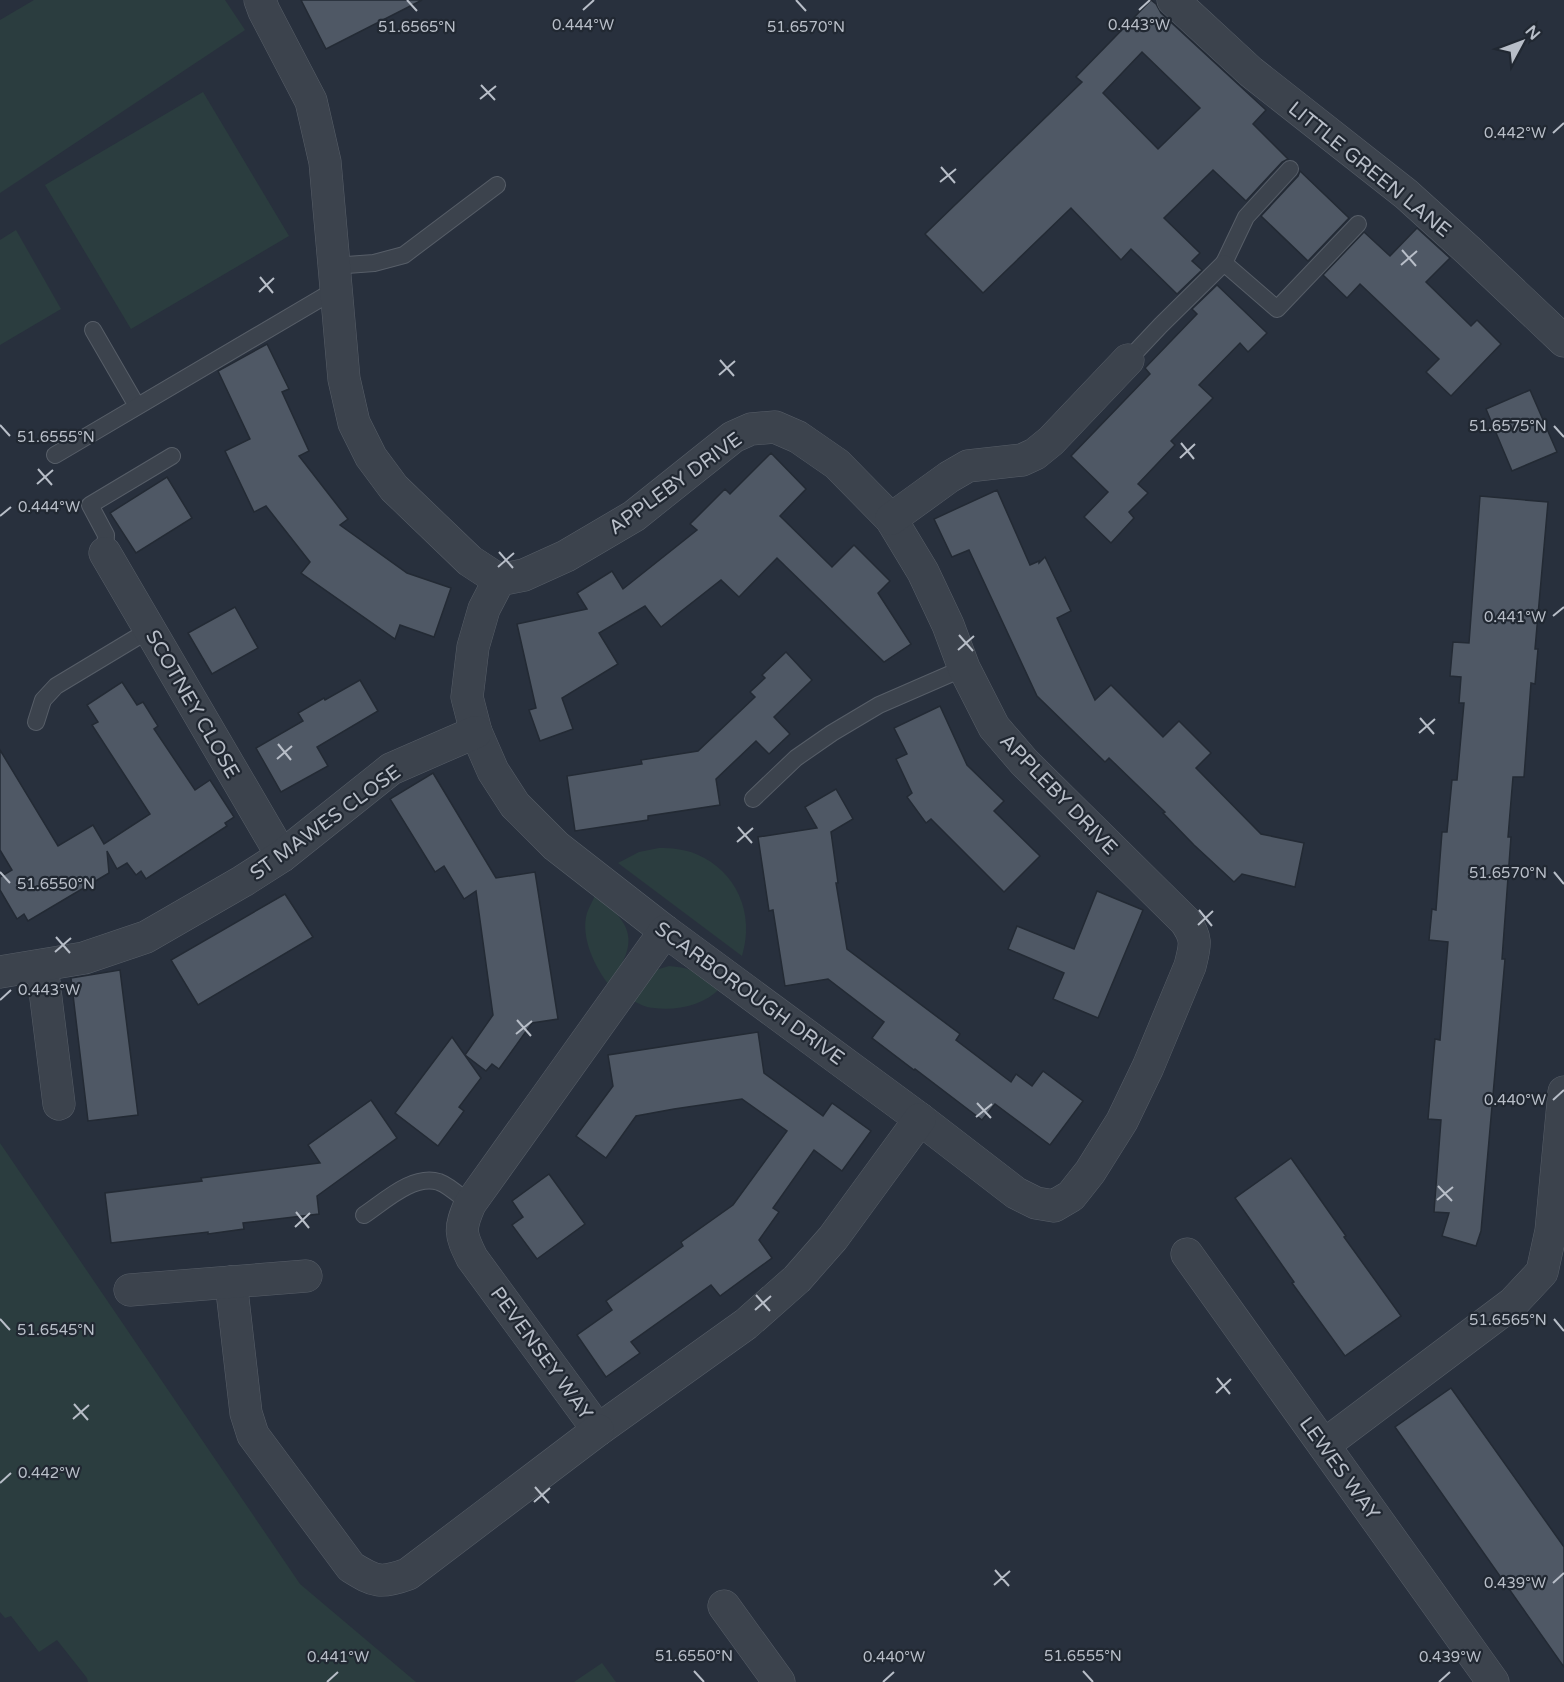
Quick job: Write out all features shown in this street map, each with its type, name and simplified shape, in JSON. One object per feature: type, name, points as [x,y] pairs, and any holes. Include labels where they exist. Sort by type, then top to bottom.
[{"type":"street","points":[[260,0],[311,101],[325,162],[344,379],[354,423],[371,457],[394,488],[470,561],[499,580]]},
{"type":"street","name":"LITTLE GREEN LANE","points":[[1173,0],[1251,72],[1406,194],[1564,341]]},
{"type":"street","points":[[891,519],[968,466],[1022,460],[1035,453],[1051,441],[1128,360]]},
{"type":"street","name":"APPLEBY DRIVE","points":[[499,580],[524,575],[566,556],[634,516],[733,437],[751,429],[775,427],[798,437],[837,464],[891,519],[923,572],[948,625],[964,668],[994,727],[1024,762],[1185,921],[1194,933],[1194,949],[1190,966],[1148,1067]]},
{"type":"street","name":"SCOTNEY CLOSE","points":[[105,553],[282,856]]},
{"type":"street","name":"SCARBOROUGH DRIVE","points":[[499,580],[484,609],[473,647],[467,697],[476,732],[493,771],[515,805],[556,846],[665,931],[920,1119],[1016,1193],[1036,1203],[1054,1206],[1071,1196],[1090,1172],[1122,1121],[1148,1067]]},
{"type":"street","name":"ST MAWES CLOSE","points":[[0,972],[84,958],[146,937],[282,856],[391,770],[476,732]]},
{"type":"street","name":"PEVENSEY WAY","points":[[665,931],[470,1204],[463,1220],[463,1240],[472,1258],[598,1430],[746,1324],[797,1279],[832,1238],[920,1119]]},
{"type":"street","points":[[42,966],[59,1104]]},
{"type":"street","points":[[1324,1445],[1514,1303],[1542,1272],[1551,1231],[1564,1092]]},
{"type":"street","name":"LEWES WAY","points":[[1187,1254],[1493,1682]]},
{"type":"street","points":[[130,1290],[306,1276]]},
{"type":"street","points":[[231,1282],[246,1413],[253,1435],[351,1567],[368,1578],[390,1581],[408,1574],[598,1430]]},
{"type":"street","points":[[724,1605],[779,1682]]},
{"type":"lane","points":[[1128,360],[1224,263],[1246,217],[1290,169]]},
{"type":"lane","points":[[55,454],[137,406],[334,278],[404,255],[497,185]]},
{"type":"lane","points":[[1224,263],[1277,309],[1358,224]]},
{"type":"lane","points":[[93,330],[137,406]]},
{"type":"lane","points":[[105,553],[106,535],[90,505],[172,456]]},
{"type":"lane","points":[[36,722],[43,700],[56,686],[149,630]]},
{"type":"lane","points":[[753,799],[795,758],[832,734],[879,705],[964,668]]},
{"type":"lane","points":[[364,1215],[410,1184],[428,1180],[441,1183],[470,1204]]},
{"type":"shaded area","points":[[34,0],[225,0],[245,30],[0,193],[0,20]]},
{"type":"shaded area","points":[[203,92],[289,236],[131,329],[45,185]]},
{"type":"shaded area","points":[[16,230],[61,309],[0,345],[0,240]]},
{"type":"shaded area","points":[[659,848],[678,849],[696,854],[722,871],[732,883],[744,910],[746,925],[742,956],[618,863],[639,852]]},
{"type":"shaded area","points":[[595,895],[619,916],[628,936],[625,958],[609,985],[594,961],[587,942],[585,922]]},
{"type":"shaded area","points":[[669,966],[697,972],[720,988],[699,1003],[681,1007],[651,1008],[631,1000],[656,970]]},
{"type":"shaded area","points":[[0,1143],[300,1584],[416,1682],[88,1682],[57,1640],[39,1652],[11,1616],[5,1618],[0,1612]]},
{"type":"shaded area","points":[[602,1663],[616,1682],[574,1682]]},
{"type":"building","points":[[301,0],[422,0],[326,49]]},
{"type":"building","points":[[1151,0],[1161,13],[1266,110],[1253,124],[1288,159],[1282,162],[1246,201],[1213,170],[1164,218],[1200,253],[1192,261],[1202,270],[1177,294],[1131,249],[1121,260],[1071,208],[983,293],[925,234],[1082,82],[1076,77]],"holes":[[[1142,52],[1200,108],[1158,149],[1103,93]]]},
{"type":"building","points":[[1300,171],[1349,218],[1308,261],[1261,216]]},
{"type":"building","points":[[1417,228],[1450,258],[1426,282],[1471,326],[1477,320],[1501,344],[1451,396],[1426,372],[1439,359],[1360,284],[1347,298],[1323,275],[1364,232],[1390,256]]},
{"type":"building","points":[[1217,285],[1267,333],[1248,352],[1240,343],[1199,385],[1213,398],[1171,441],[1175,445],[1138,484],[1148,493],[1129,512],[1134,518],[1111,543],[1084,517],[1108,492],[1071,456],[1150,374],[1145,368],[1197,314],[1192,309]]},
{"type":"building","points":[[267,344],[289,389],[282,392],[309,451],[299,456],[348,519],[340,525],[407,573],[451,588],[434,637],[400,625],[395,639],[301,573],[310,562],[266,506],[254,512],[225,451],[250,439],[218,371]]},
{"type":"building","points":[[1530,390],[1557,452],[1512,471],[1486,409]]},
{"type":"building","points":[[771,453],[806,489],[780,516],[832,567],[854,545],[890,581],[878,593],[911,644],[884,662],[777,558],[739,597],[721,580],[661,627],[645,606],[599,633],[618,664],[562,698],[573,729],[540,741],[529,710],[536,708],[517,624],[587,609],[577,593],[612,571],[623,589],[697,530],[690,524],[725,489],[730,494]]},
{"type":"building","points":[[167,477],[192,518],[136,553],[110,513]]},
{"type":"building","points":[[997,490],[1030,565],[1039,561],[1039,563],[1045,557],[1071,611],[1057,618],[1095,700],[1111,685],[1163,737],[1179,721],[1211,753],[1196,768],[1261,834],[1304,843],[1295,887],[1242,874],[1234,882],[1194,845],[1163,813],[1165,812],[1109,758],[1105,762],[1037,696],[969,550],[952,557],[934,519]]},
{"type":"building","points":[[1480,496],[1548,502],[1535,649],[1538,649],[1535,684],[1531,683],[1524,777],[1513,777],[1502,959],[1505,959],[1481,1231],[1476,1246],[1442,1236],[1449,1213],[1434,1212],[1441,1120],[1428,1119],[1435,1039],[1440,1040],[1448,942],[1429,940],[1432,909],[1436,910],[1442,832],[1447,832],[1452,780],[1457,780],[1464,703],[1459,703],[1461,677],[1450,676],[1453,642],[1469,643]]},
{"type":"building","points":[[235,607],[258,648],[212,674],[188,633]]},
{"type":"building","points":[[786,652],[812,680],[774,717],[790,734],[769,754],[756,741],[716,779],[720,805],[648,816],[648,820],[575,831],[567,776],[642,764],[641,760],[698,751],[755,697],[750,692],[765,678],[762,675]]},
{"type":"building","points":[[360,680],[378,711],[317,747],[328,766],[281,792],[256,748],[303,721],[298,713]]},
{"type":"building","points":[[122,682],[137,705],[143,702],[158,726],[154,729],[195,790],[210,780],[234,817],[225,823],[227,826],[146,879],[141,871],[136,875],[127,863],[117,869],[107,851],[109,873],[28,921],[24,914],[17,919],[0,890],[0,877],[12,870],[0,850],[0,750],[58,846],[93,825],[104,844],[150,814],[92,725],[98,722],[87,705]]},
{"type":"building","points":[[940,706],[967,765],[1004,801],[994,811],[1040,856],[1004,892],[931,819],[926,823],[907,797],[912,793],[896,759],[907,754],[894,728]]},
{"type":"building","points":[[433,773],[496,878],[535,872],[558,1019],[532,1023],[499,1069],[492,1064],[486,1071],[465,1055],[493,1015],[476,891],[464,899],[444,866],[435,872],[390,799]]},
{"type":"building","points":[[836,789],[853,819],[831,832],[838,883],[836,883],[847,949],[960,1034],[956,1040],[1011,1082],[1016,1074],[1032,1086],[1043,1071],[1083,1101],[1050,1145],[995,1104],[982,1120],[914,1070],[872,1038],[884,1022],[828,979],[785,986],[773,910],[769,911],[758,837],[817,828],[805,807]]},
{"type":"building","points":[[1097,891],[1143,910],[1098,1018],[1053,999],[1064,973],[1008,949],[1017,926],[1074,949]]},
{"type":"building","points":[[285,894],[313,937],[198,1005],[171,960]]},
{"type":"building","points":[[120,970],[138,1115],[88,1121],[71,978]]},
{"type":"building","points":[[758,1032],[764,1073],[823,1116],[832,1103],[871,1131],[842,1171],[814,1150],[773,1208],[779,1212],[759,1240],[772,1258],[720,1296],[711,1285],[631,1342],[640,1353],[606,1377],[577,1335],[612,1310],[606,1301],[683,1246],[681,1242],[733,1205],[787,1131],[742,1099],[674,1109],[636,1116],[606,1158],[576,1136],[613,1086],[608,1055]]},
{"type":"building","points":[[452,1037],[481,1078],[459,1107],[464,1111],[438,1146],[395,1113]]},
{"type":"building","points":[[371,1100],[397,1138],[317,1196],[319,1214],[243,1223],[244,1229],[111,1243],[105,1193],[320,1163],[308,1145]]},
{"type":"building","points":[[1291,1158],[1401,1316],[1345,1356],[1235,1198]]},
{"type":"building","points":[[549,1174],[585,1224],[537,1259],[512,1225],[523,1217],[512,1201]]},
{"type":"building","points":[[1451,1388],[1564,1547],[1564,1667],[1395,1427]]}]
